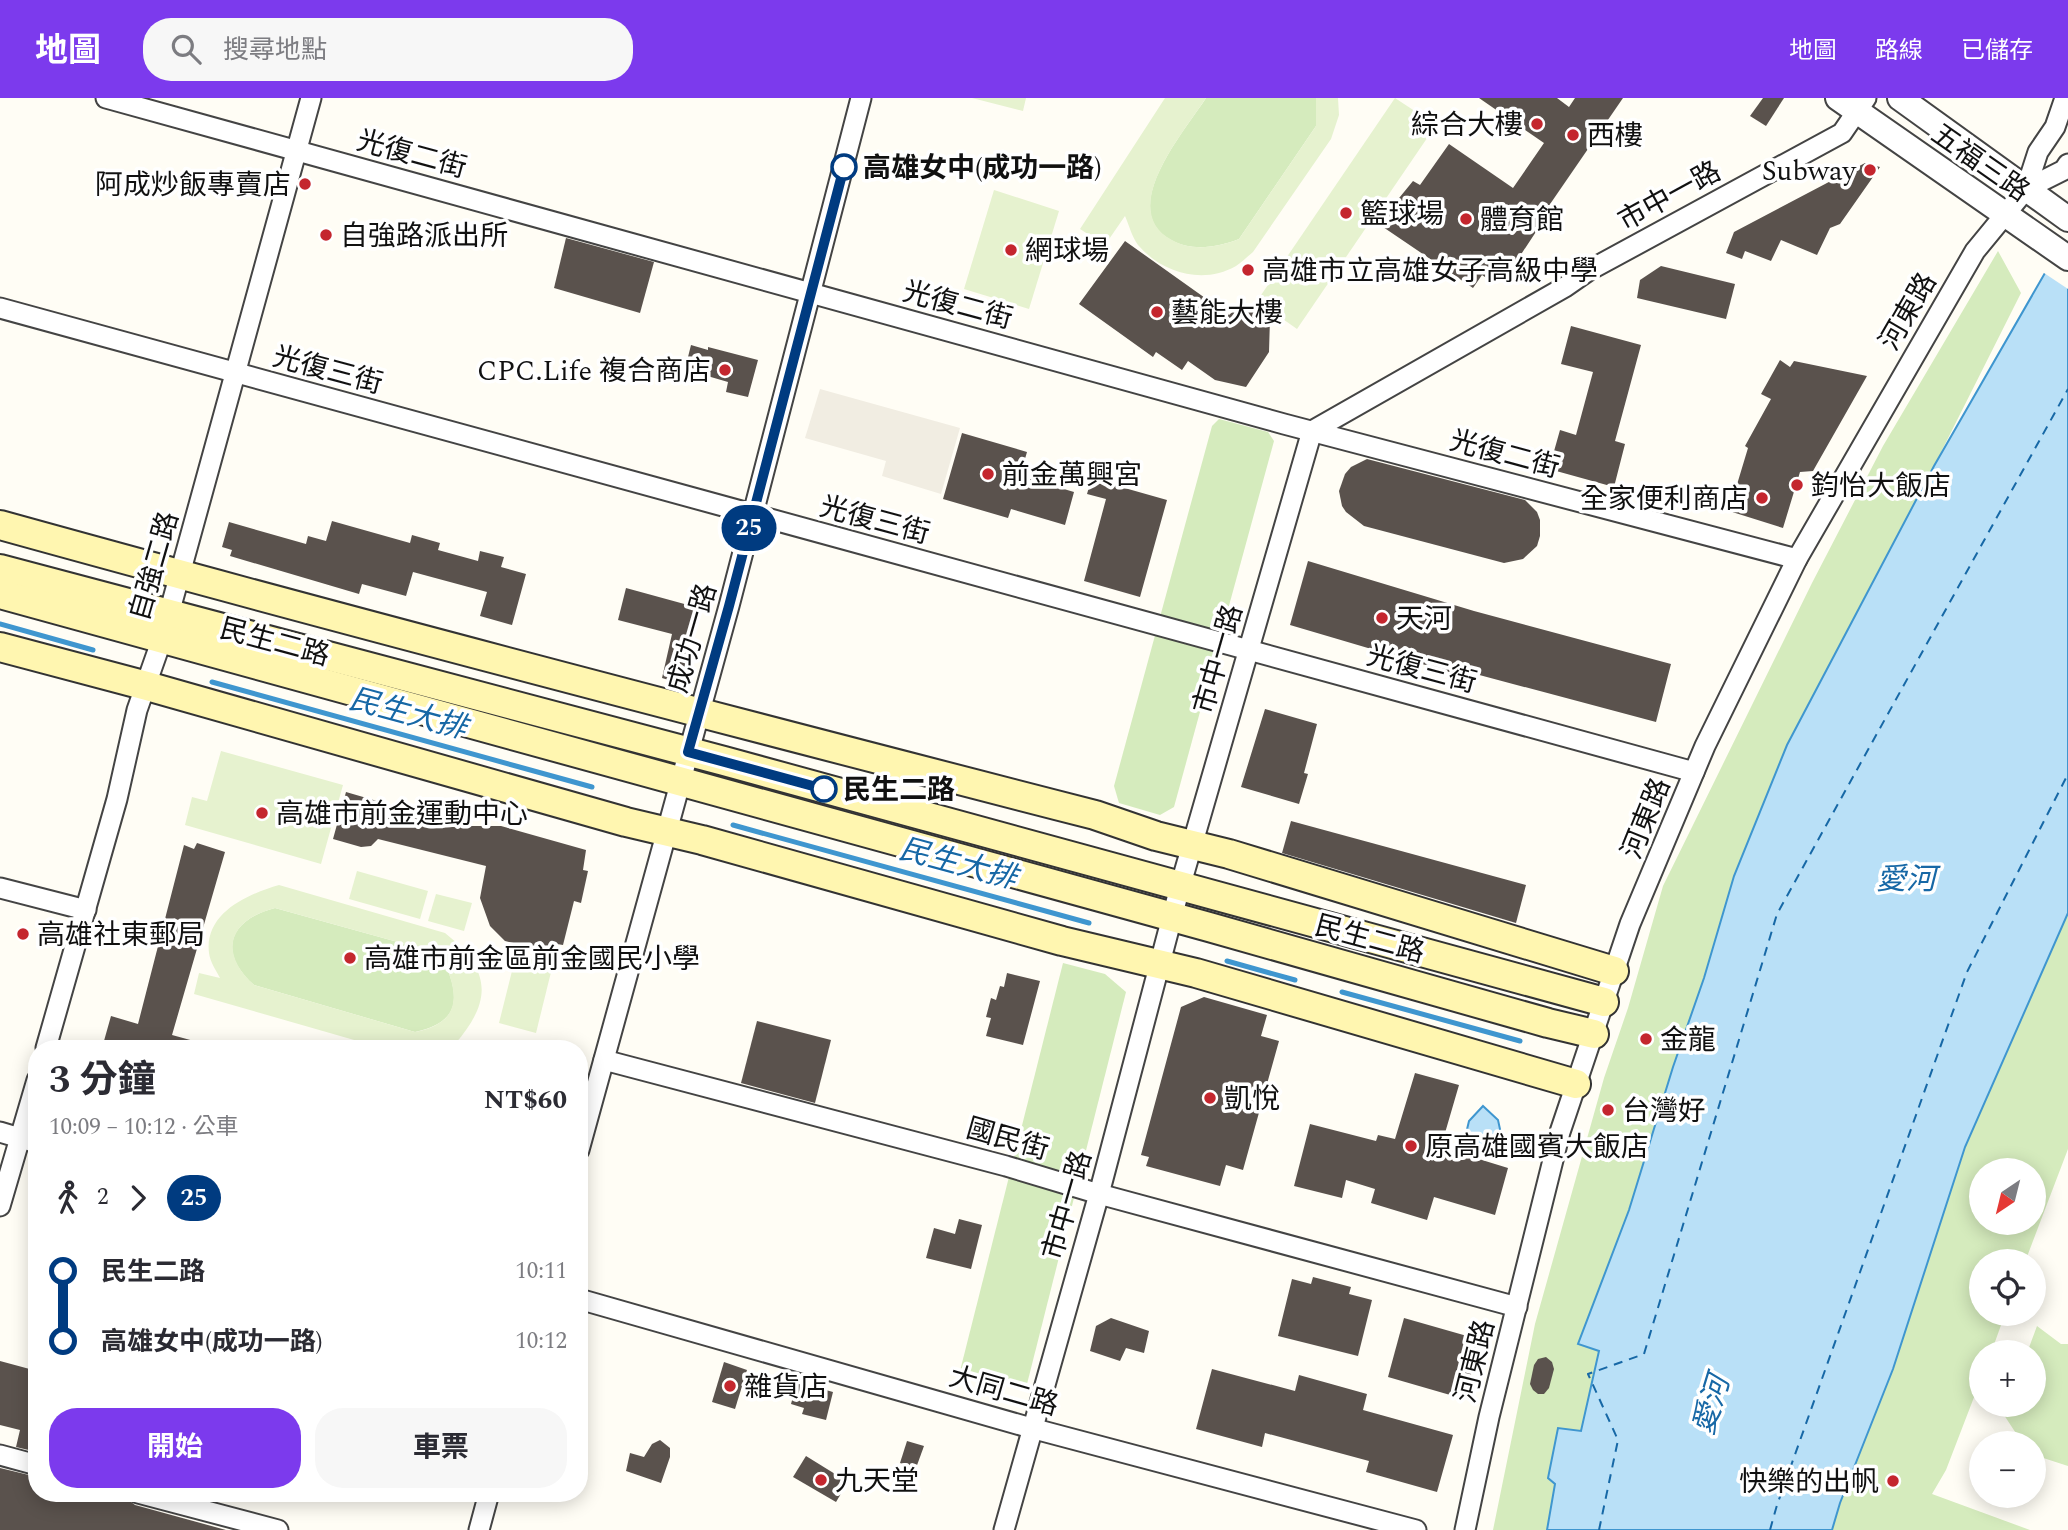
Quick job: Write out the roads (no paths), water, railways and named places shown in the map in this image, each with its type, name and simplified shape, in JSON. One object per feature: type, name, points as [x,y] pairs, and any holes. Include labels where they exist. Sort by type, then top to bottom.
[{"type":"main road","points":[[0,524],[180,575],[1095,815],[1156,836],[1193,844],[1615,971]]},
{"type":"main road","name":"民生二路","points":[[0,569],[165,626],[680,782],[1594,1034]]},
{"type":"main road","name":"民生二路","points":[[0,594],[165,626],[688,752],[1604,1002]]},
{"type":"main road","points":[[0,647],[626,822],[666,830],[1062,941],[1160,964],[1312,1006],[1576,1084]]},
{"type":"street","name":"光復二街","points":[[106,98],[1312,431],[1797,559]]},
{"type":"street","name":"自強二路","points":[[48,1040],[117,799],[137,710],[147,686],[180,575],[311,98]]},
{"type":"street","name":"成功一路","points":[[588,1118],[729,606],[861,98]]},
{"type":"street","name":"五福三路","points":[[1900,98],[2068,219]]},
{"type":"street","points":[[2026,189],[2038,152],[2054,127],[2065,98]]},
{"type":"street","name":"五福三路","points":[[1854,102],[2005,215],[2062,254]]},
{"type":"street","name":"市中一路","points":[[1004,1530],[1099,1194],[1193,844],[1312,431],[1565,288],[1588,271],[1842,133],[1854,102]]},
{"type":"street","points":[[2026,189],[2064,170],[2068,164]]},
{"type":"street","name":"河東路","points":[[1465,1530],[1489,1417],[1560,1132],[1630,924],[1694,772],[1797,559],[1975,251],[2026,189]]},
{"type":"street","name":"光復三街","points":[[0,308],[1694,772]]},
{"type":"street","points":[[0,888],[86,910]]},
{"type":"street","name":"國民街","points":[[604,1060],[1006,1166],[1099,1194],[1517,1307]]},
{"type":"street","points":[[0,1132],[28,1140],[0,1206]]},
{"type":"street","name":"大同二路","points":[[588,1302],[1031,1427],[1416,1530]]},
{"type":"street","points":[[0,1455],[28,1463]]},
{"type":"street","points":[[172,1502],[278,1530]]},
{"type":"street","points":[[479,1530],[487,1502]]},
{"type":"water","name":"愛河","points":[[2068,233],[2068,913],[1965,1147],[1893,1369],[1832,1530],[1547,1530],[1555,1484],[1548,1478],[1558,1428],[1581,1431],[1599,1351],[1578,1344],[1629,1210],[1734,876],[1787,745],[1934,466]]},
{"type":"water","points":[[1483,1106],[1498,1120],[1503,1143],[1486,1148],[1464,1142],[1469,1121]]},
{"type":"waterway","name":"民生大排","points":[[0,624],[93,650]]},
{"type":"waterway","name":"民生大排","points":[[212,682],[592,787]]},
{"type":"waterway","name":"民生大排","points":[[733,825],[1089,923]]},
{"type":"waterway","name":"民生大排","points":[[1227,961],[1295,980]]},
{"type":"waterway","name":"民生大排","points":[[1342,992],[1520,1041]]},
{"type":"place","name":"綜合大樓","points":[[1537,124]]},
{"type":"place","name":"西樓","points":[[1573,135]]},
{"type":"place","name":"高雄女中(成功一路)","points":[[844,167]]},
{"type":"place","name":"Subway","points":[[1870,170]]},
{"type":"place","name":"阿成炒飯專賣店","points":[[305,184]]},
{"type":"place","name":"籃球場","points":[[1346,213]]},
{"type":"place","name":"體育館","points":[[1466,219]]},
{"type":"place","name":"自強路派出所","points":[[326,235]]},
{"type":"place","name":"網球場","points":[[1011,250]]},
{"type":"place","name":"高雄市立高雄女子高級中學","points":[[1248,270]]},
{"type":"place","name":"藝能大樓","points":[[1157,312]]},
{"type":"place","name":"CPC.Life 複合商店","points":[[725,370]]},
{"type":"place","name":"前金萬興宮","points":[[988,474]]},
{"type":"place","name":"鈞怡大飯店","points":[[1797,485]]},
{"type":"place","name":"全家便利商店","points":[[1762,498]]},
{"type":"place","name":"天河","points":[[1382,618]]},
{"type":"place","name":"民生二路","points":[[824,789]]},
{"type":"place","name":"高雄市前金運動中心","points":[[262,813]]},
{"type":"place","name":"高雄社東郵局","points":[[23,934]]},
{"type":"place","name":"高雄市前金區前金國民小學","points":[[350,958]]},
{"type":"place","name":"金龍","points":[[1646,1039]]},
{"type":"place","name":"凱悅","points":[[1210,1098]]},
{"type":"place","name":"台灣好","points":[[1608,1110]]},
{"type":"place","name":"原高雄國賓大飯店","points":[[1411,1146]]},
{"type":"place","name":"雜貨店","points":[[730,1386]]},
{"type":"place","name":"九天堂","points":[[821,1480]]},
{"type":"place","name":"快樂的出帆","points":[[1893,1481]]}]
